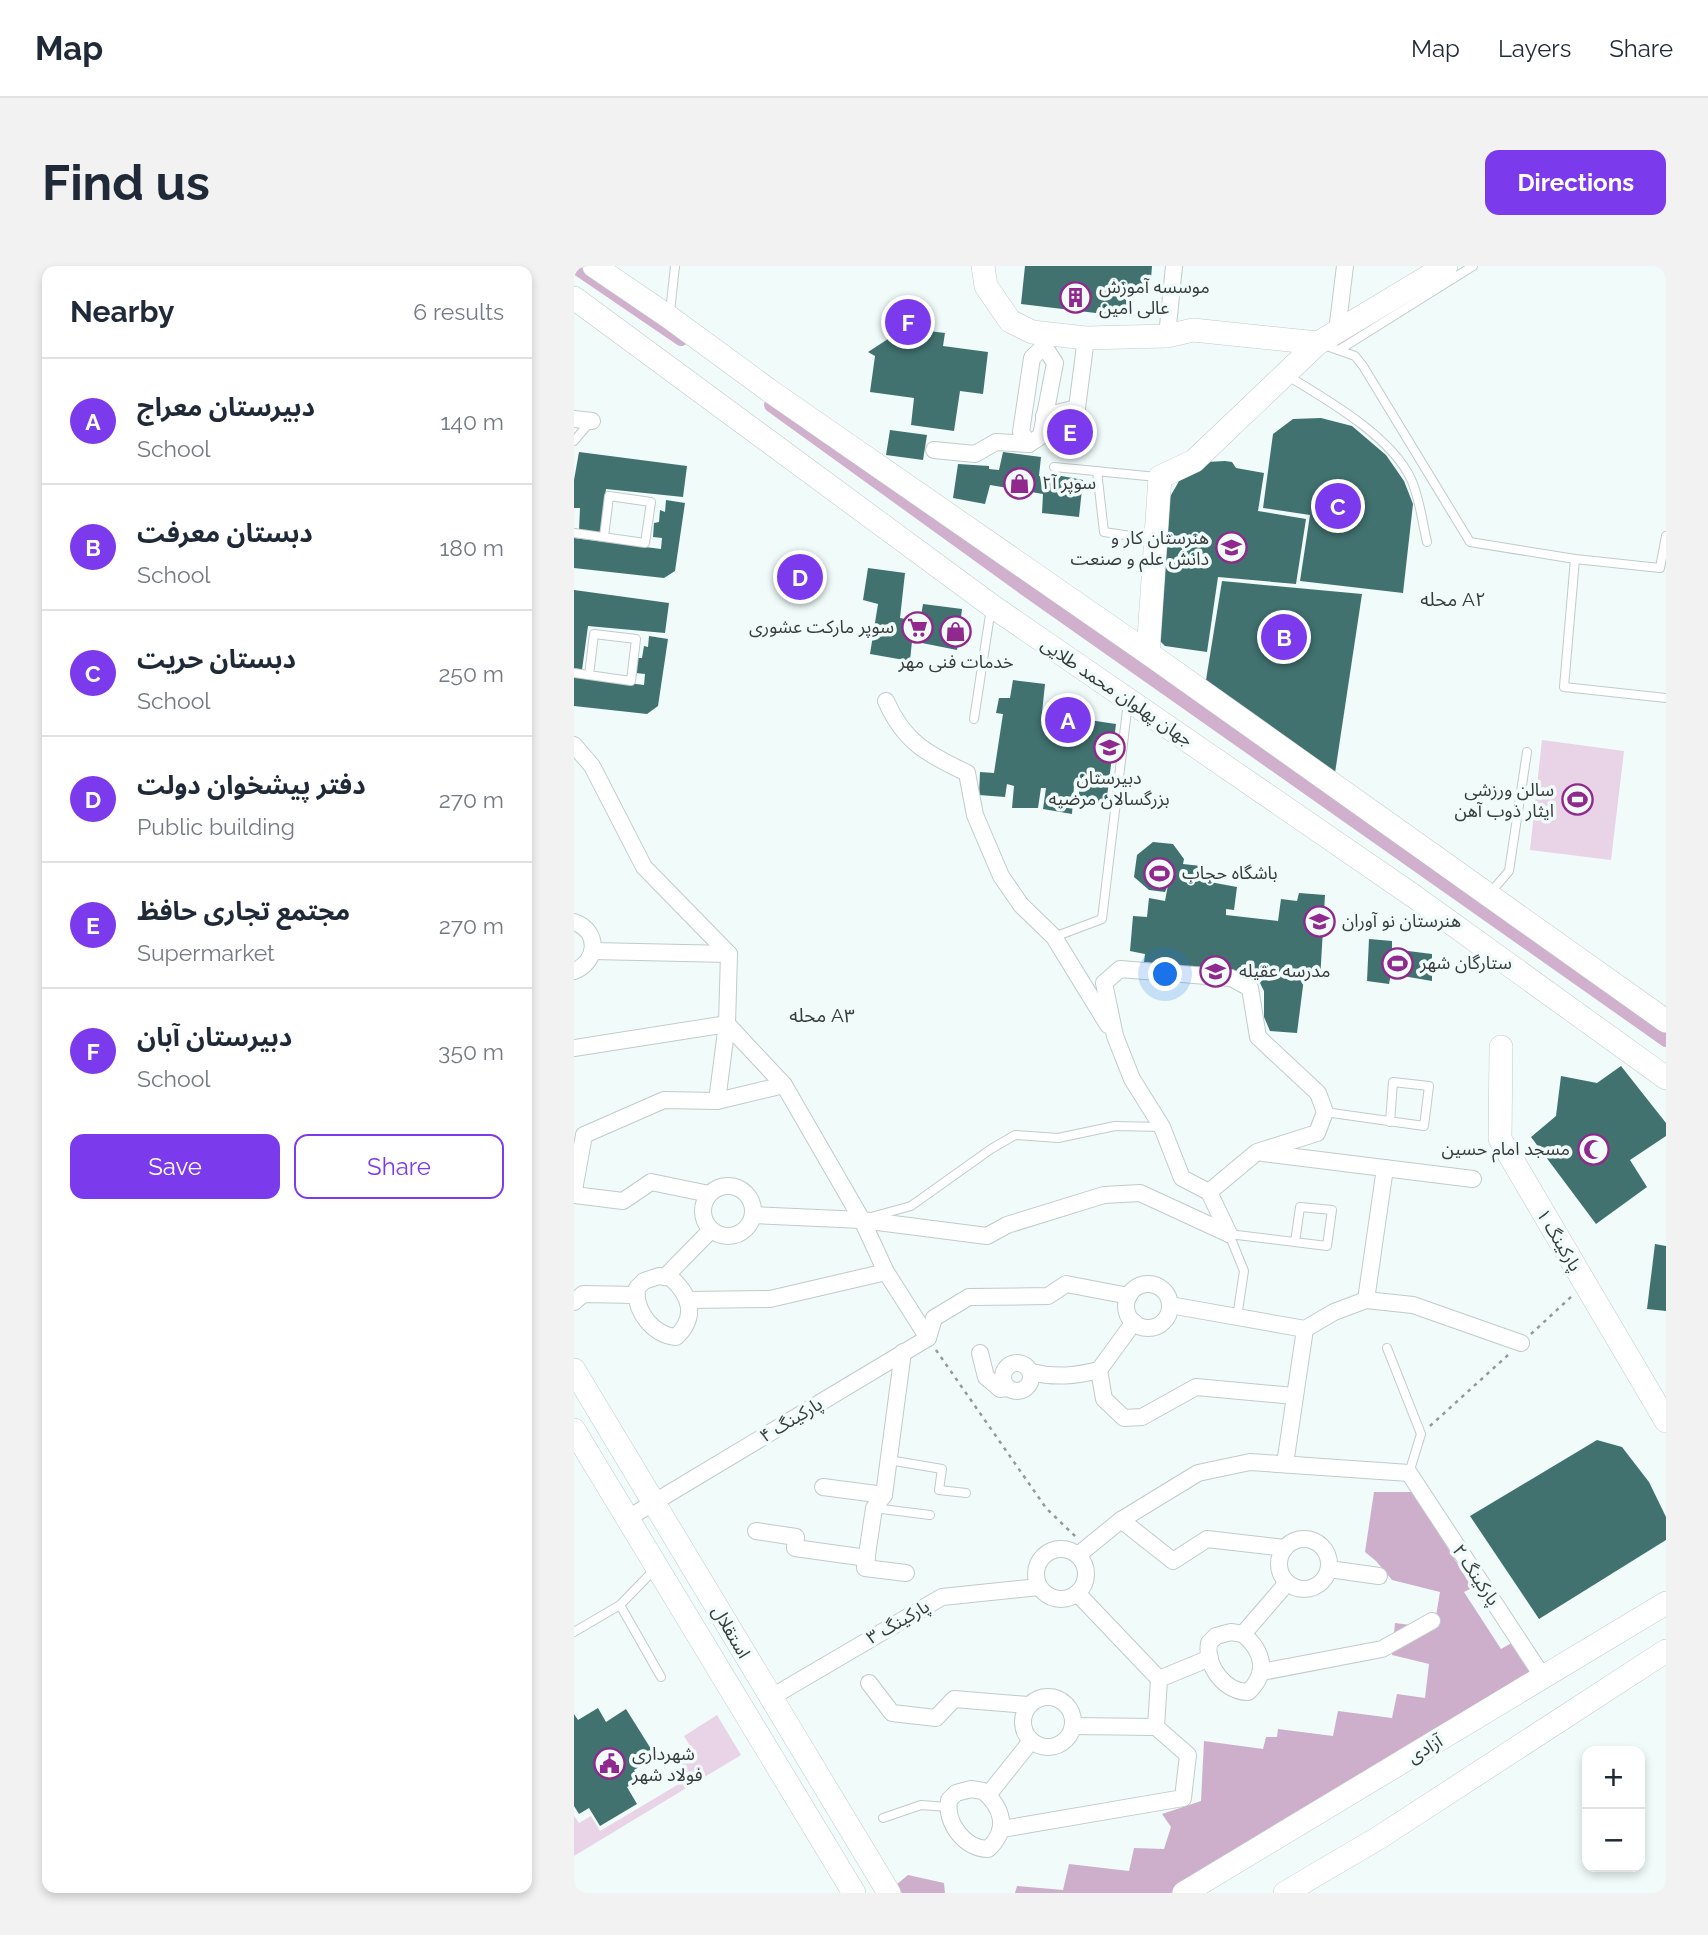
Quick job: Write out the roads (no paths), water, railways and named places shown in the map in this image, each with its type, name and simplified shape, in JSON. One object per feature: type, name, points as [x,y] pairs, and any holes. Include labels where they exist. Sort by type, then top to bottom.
[{"type":"street","points":[[594,266],[1149,653],[1666,1021]]},
{"type":"street","points":[[983,266],[986,286],[1010,321],[1045,340],[1167,336],[1193,330],[1331,341]]},
{"type":"street","points":[[1167,336],[1174,266]]},
{"type":"street","points":[[1331,341],[1345,266]]},
{"type":"street","points":[[1149,653],[1160,477],[1194,461],[1286,374],[1331,341],[1446,266]]},
{"type":"street","name":"جهان پهلوان محمد طلایی","points":[[574,298],[992,606],[1415,897],[1666,1078]]},
{"type":"street","points":[[1044,416],[1077,408],[1086,338]]},
{"type":"street","points":[[934,450],[975,454],[996,442],[1029,444],[1041,436],[1055,363],[1045,340]]},
{"type":"street","points":[[1029,444],[1021,432],[1032,358],[1045,340]]},
{"type":"street","points":[[574,419],[592,421]]},
{"type":"street","points":[[886,701],[896,723],[917,746],[967,773],[975,814],[1001,877],[1021,905],[1054,937],[1115,1036]]},
{"type":"street","points":[[575,749],[592,766],[644,867],[729,954],[727,1024],[717,1101]]},
{"type":"street","points":[[574,922],[591,935],[593,951],[584,966],[574,971]]},
{"type":"street","points":[[593,951],[729,954]]},
{"type":"street","points":[[1209,1192],[1256,1152],[1317,1133],[1325,1112],[1318,1093],[1258,1037],[1250,988],[1231,978],[1120,969],[1104,983],[1115,1036],[1132,1079],[1162,1127],[1182,1178],[1209,1192],[1229,1234]]},
{"type":"street","points":[[574,1048],[727,1024]]},
{"type":"street","points":[[727,1024],[784,1085],[862,1220],[886,1272],[928,1338]]},
{"type":"street","name":"پارکینگ ۱","points":[[1502,1047],[1500,1139],[1666,1421]]},
{"type":"street","points":[[709,1194],[651,1182],[623,1201],[574,1192],[584,1135],[664,1100],[717,1101],[784,1085]]},
{"type":"street","points":[[1256,1152],[1473,1180]]},
{"type":"street","points":[[1366,1300],[1385,1168]]},
{"type":"street","points":[[722,1186],[737,1187],[750,1198],[753,1216],[744,1231],[728,1236],[712,1230],[702,1208],[709,1194],[722,1186]]},
{"type":"street","points":[[753,1216],[862,1220],[987,1236],[1007,1225],[1104,1195],[1140,1193],[1229,1234]]},
{"type":"street","points":[[665,1277],[676,1283],[691,1308],[687,1325],[676,1337],[661,1334],[646,1320],[636,1295],[638,1287],[644,1281],[665,1277],[712,1230]]},
{"type":"street","points":[[688,1300],[770,1299],[886,1272]]},
{"type":"street","points":[[928,1338],[934,1318],[969,1297],[1048,1296],[1066,1284],[1129,1296]]},
{"type":"street","points":[[1153,1285],[1165,1292],[1170,1305],[1166,1318],[1148,1328],[1134,1322],[1126,1310],[1129,1296],[1140,1286],[1153,1285]]},
{"type":"street","points":[[574,1302],[583,1294],[636,1295]]},
{"type":"street","points":[[1170,1305],[1305,1329],[1334,1312],[1366,1300],[1413,1305],[1521,1343]]},
{"type":"street","points":[[980,1353],[986,1377],[1000,1389],[1017,1391],[1026,1389],[1031,1381],[1031,1372],[1049,1376],[1072,1376],[1099,1370],[1134,1322]]},
{"type":"street","points":[[1285,1464],[1305,1329]]},
{"type":"street","name":"پارکینگ ۴","points":[[628,1518],[928,1338]]},
{"type":"street","points":[[903,1352],[889,1460],[865,1568],[906,1573]]},
{"type":"street","name":"استقلال","points":[[574,1370],[889,1893]]},
{"type":"street","points":[[1099,1370],[1104,1399],[1124,1418],[1142,1417],[1196,1387],[1294,1396]]},
{"type":"street","name":"استقلال","points":[[574,1430],[854,1893]]},
{"type":"street","points":[[1082,1551],[1087,1579],[1078,1594],[1070,1598],[1052,1598],[1039,1587],[1036,1571],[1042,1557],[1055,1549],[1082,1551],[1121,1520],[1198,1473],[1250,1462],[1409,1473]]},
{"type":"street","name":"پارکینگ ۲","points":[[1409,1473],[1543,1677]]},
{"type":"street","points":[[823,1487],[879,1501]]},
{"type":"street","points":[[1121,1520],[1173,1561],[1207,1539],[1285,1548]]},
{"type":"street","points":[[756,1531],[796,1536],[795,1548],[867,1558]]},
{"type":"street","points":[[1299,1539],[1315,1541],[1327,1553],[1329,1569],[1326,1577],[1314,1588],[1297,1589],[1287,1583],[1279,1571],[1279,1563],[1285,1548],[1299,1539]]},
{"type":"street","points":[[1329,1569],[1379,1576]]},
{"type":"street","points":[[1243,1634],[1287,1583]]},
{"type":"street","name":"پارکینگ ۳","points":[[770,1698],[942,1597],[1039,1587]]},
{"type":"street","points":[[1078,1594],[1159,1679],[1156,1727]]},
{"type":"street","name":"آزادی","points":[[1184,1893],[1666,1603]]},
{"type":"street","points":[[1262,1672],[1382,1649],[1432,1621]]},
{"type":"street","points":[[1231,1632],[1243,1634],[1260,1655],[1262,1672],[1259,1681],[1248,1692],[1233,1690],[1224,1683],[1210,1658],[1209,1643],[1216,1636],[1231,1632]]},
{"type":"street","points":[[1284,1893],[1380,1836],[1666,1651]]},
{"type":"street","points":[[1159,1679],[1210,1658]]},
{"type":"street","points":[[869,1683],[892,1713],[936,1718],[954,1699],[1028,1705]]},
{"type":"street","points":[[1041,1697],[1056,1698],[1070,1709],[1073,1726],[1064,1741],[1048,1747],[1031,1741],[1022,1726],[1024,1711],[1041,1697]]},
{"type":"street","points":[[1002,1829],[1183,1798],[1188,1755],[1156,1727],[1073,1726]]},
{"type":"street","points":[[988,1795],[1031,1741]]},
{"type":"street","points":[[977,1789],[988,1795],[1001,1812],[1002,1829],[999,1838],[988,1849],[973,1847],[958,1833],[948,1807],[950,1800],[956,1793],[964,1790],[977,1789]]},
{"type":"lane","points":[[669,317],[675,266]]},
{"type":"lane","points":[[1331,341],[1473,266]]},
{"type":"lane","points":[[1331,341],[1355,356],[1363,366],[1470,542],[1575,559],[1660,568],[1666,536]]},
{"type":"lane","points":[[1286,374],[1334,404],[1370,431],[1401,463],[1411,479],[1427,542]]},
{"type":"lane","points":[[574,441],[592,421]]},
{"type":"lane","points":[[1054,467],[1160,477]]},
{"type":"lane","points":[[1097,471],[1104,532],[1156,539]]},
{"type":"lane","points":[[574,533],[645,543],[651,502],[609,496],[604,537]]},
{"type":"lane","points":[[1575,559],[1564,687],[1666,698]]},
{"type":"lane","points":[[974,719],[992,606]]},
{"type":"lane","points":[[574,673],[631,681],[636,639],[594,634],[589,675]]},
{"type":"lane","points":[[1054,937],[1102,919],[1128,699]]},
{"type":"lane","points":[[1489,895],[1509,871],[1527,752]]},
{"type":"lane","points":[[1325,1112],[1390,1122],[1424,1126],[1429,1086],[1393,1082],[1390,1122]]},
{"type":"lane","points":[[862,1220],[911,1206],[1015,1135],[1058,1138],[1115,1126],[1162,1127]]},
{"type":"lane","points":[[1237,1317],[1244,1271],[1229,1234],[1327,1246],[1332,1210],[1300,1207],[1295,1242]]},
{"type":"lane","points":[[1387,1348],[1421,1434],[1409,1473]]},
{"type":"lane","points":[[889,1460],[942,1469],[939,1490],[966,1493]]},
{"type":"lane","points":[[879,1501],[930,1515]]},
{"type":"lane","points":[[574,1632],[620,1605],[658,1566]]},
{"type":"lane","points":[[620,1605],[661,1677]]},
{"type":"lane","points":[[883,1818],[922,1805],[948,1807]]},
{"type":"waterway","points":[[574,266],[681,339]]},
{"type":"waterway","points":[[771,405],[1024,588],[1666,1040]]},
{"type":"place","name":"موسسه آموزش عالی امین","points":[[1076,297]]},
{"type":"place","name":"دبیرستان آبان","points":[[908,322]]},
{"type":"place","name":"مجتمع تجاری حافظ","points":[[1070,432]]},
{"type":"place","name":"سوپر آ۲","points":[[1019,483]]},
{"type":"place","name":"دبستان حریت","points":[[1338,506]]},
{"type":"place","name":"هنرستان کار و دانش علم و صنعت","points":[[1232,548]]},
{"type":"place","name":"دفتر پیشخوان دولت","points":[[800,577]]},
{"type":"place","name":"سوپر مارکت عشوری","points":[[917,627]]},
{"type":"place","name":"خدمات فنی مهر","points":[[956,632]]},
{"type":"place","name":"دبستان معرفت","points":[[1284,637]]},
{"type":"place","name":"دبیرستان معراج","points":[[1068,720]]},
{"type":"place","name":"دبیرستان بزرگسالان مرضیه","points":[[1109,748]]},
{"type":"place","name":"سالن ورزشی ایثار ذوب آهن","points":[[1577,800]]},
{"type":"place","name":"باشگاه حجاب","points":[[1159,873]]},
{"type":"place","name":"هنرستان نو آوران","points":[[1319,921]]},
{"type":"place","name":"ستارگان شهر","points":[[1397,963]]},
{"type":"place","name":"مدرسه عقیله","points":[[1216,971]]},
{"type":"place","name":"مسجد امام حسین","points":[[1593,1149]]},
{"type":"place","name":"شهرداری فولاد شهر","points":[[609,1764]]},
{"type":"district","name":"محله A۲","points":[[1453,599]]},
{"type":"district","name":"محله A۳","points":[[822,1015]]}]
